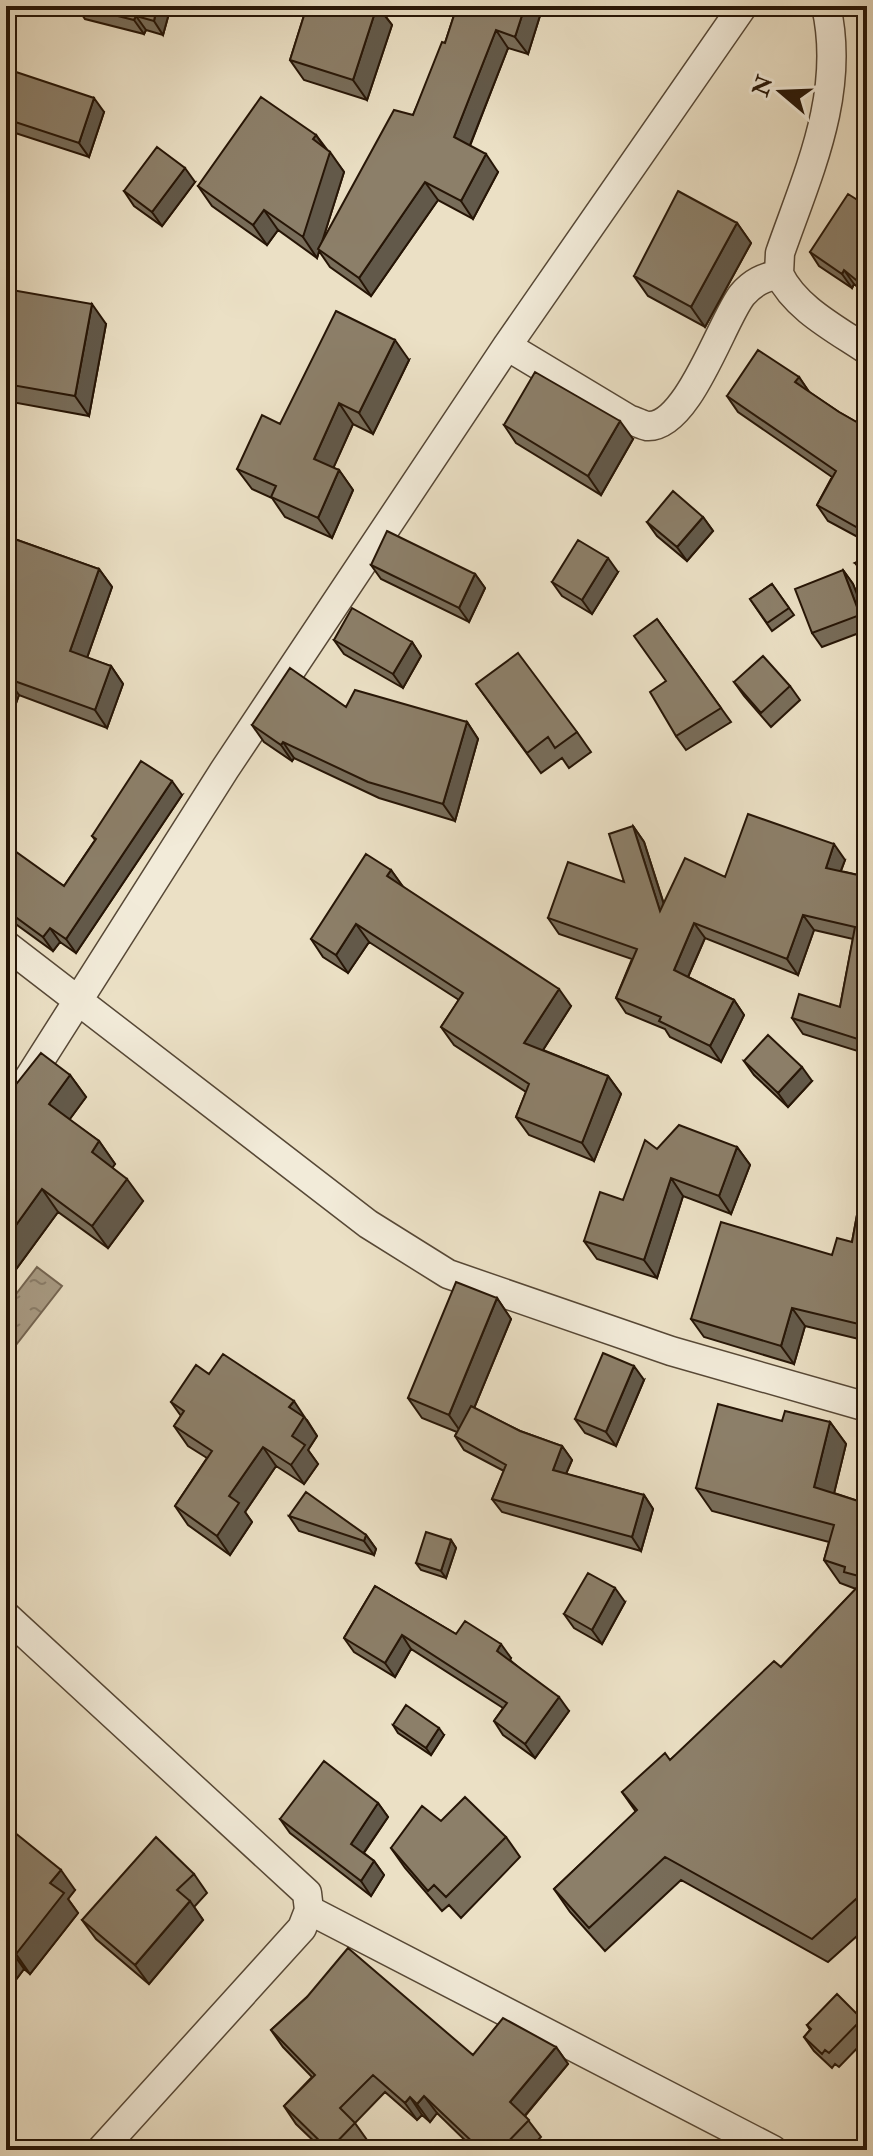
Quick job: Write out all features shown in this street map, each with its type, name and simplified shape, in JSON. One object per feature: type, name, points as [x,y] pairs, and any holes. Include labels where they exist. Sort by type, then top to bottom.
[{"type":"street","points":[[6,1114],[225,769],[507,346],[743,6]]},
{"type":"street","points":[[826,6],[833,80],[823,133],[780,253],[779,274],[786,289],[806,307],[867,350]]},
{"type":"street","points":[[507,346],[630,420],[648,426],[661,423],[704,371],[741,296],[759,279],[779,274]]},
{"type":"street","points":[[6,945],[368,1224],[448,1274],[671,1351],[867,1407]]},
{"type":"street","points":[[6,1616],[307,1893],[309,1910],[302,1928],[101,2150]]},
{"type":"street","points":[[309,1910],[773,2150]]},
{"type":"water","points":[[37,1267],[62,1286],[12,1350],[6,1345],[6,1307]]},
{"type":"building","points":[[78,6],[157,6],[154,21],[136,16],[134,20]]},
{"type":"building","points":[[307,6],[377,6],[353,80],[290,60]]},
{"type":"building","points":[[457,6],[525,6],[515,37],[496,30],[454,137],[486,154],[461,201],[425,182],[359,278],[318,249],[394,110],[413,115],[442,42],[445,43]]},
{"type":"building","points":[[10,70],[94,98],[79,143],[6,119],[6,82]]},
{"type":"building","points":[[261,97],[316,135],[313,139],[330,152],[303,237],[264,210],[253,225],[198,186]]},
{"type":"building","points":[[157,147],[185,168],[152,212],[124,191]]},
{"type":"building","points":[[678,191],[737,223],[691,307],[634,276]]},
{"type":"building","points":[[848,194],[867,206],[867,236],[862,243],[867,247],[867,289],[844,270],[842,274],[810,252]]},
{"type":"building","points":[[6,289],[92,304],[75,396],[6,384]]},
{"type":"building","points":[[336,311],[395,340],[359,413],[339,403],[314,459],[339,470],[318,518],[271,497],[276,486],[237,469],[262,415],[280,424]]},
{"type":"building","points":[[758,350],[799,377],[795,382],[867,428],[867,533],[817,505],[836,471],[727,396]]},
{"type":"building","points":[[535,372],[620,421],[588,476],[504,425]]},
{"type":"building","points":[[673,491],[703,517],[677,547],[647,522]]},
{"type":"building","points":[[387,531],[475,574],[459,608],[371,565]]},
{"type":"building","points":[[6,536],[99,569],[70,651],[111,666],[95,710],[6,678]]},
{"type":"building","points":[[578,540],[608,558],[582,600],[552,582]]},
{"type":"building","points":[[867,558],[867,568],[855,563]]},
{"type":"building","points":[[843,570],[860,615],[812,633],[795,589]]},
{"type":"building","points":[[772,584],[789,608],[767,623],[750,599]]},
{"type":"building","points":[[352,608],[412,642],[393,674],[334,640]]},
{"type":"building","points":[[657,619],[721,708],[676,736],[650,692],[666,681],[634,636]]},
{"type":"building","points":[[518,653],[577,732],[555,748],[548,737],[527,753],[476,684]]},
{"type":"building","points":[[763,656],[790,686],[761,713],[734,682]]},
{"type":"building","points":[[290,668],[346,707],[355,690],[467,722],[443,804],[368,782],[283,742],[281,745],[252,725]]},
{"type":"building","points":[[141,761],[172,781],[66,939],[50,928],[43,937],[6,910],[6,854],[12,849],[64,886],[96,839],[92,836]]},
{"type":"building","points":[[748,814],[834,844],[826,868],[867,877],[867,1042],[792,1018],[799,994],[840,1007],[855,927],[803,915],[787,959],[694,923],[674,970],[734,1000],[710,1046],[659,1021],[661,1017],[616,998],[637,949],[548,918],[568,862],[624,882],[609,834],[633,826],[660,911],[685,858],[725,877]]},
{"type":"building","points":[[366,854],[391,870],[387,876],[559,989],[524,1043],[608,1076],[582,1143],[516,1117],[529,1084],[441,1027],[463,993],[356,924],[336,955],[311,939]]},
{"type":"building","points":[[768,1035],[802,1067],[778,1093],[744,1061]]},
{"type":"building","points":[[41,1053],[70,1075],[49,1104],[99,1141],[92,1152],[127,1179],[92,1226],[42,1189],[6,1239],[6,1097]]},
{"type":"building","points":[[679,1125],[737,1147],[719,1196],[671,1178],[644,1260],[584,1241],[600,1192],[623,1200],[645,1140],[657,1149]]},
{"type":"building","points":[[867,1161],[867,1326],[792,1308],[781,1346],[691,1319],[721,1222],[832,1255],[837,1238],[852,1242]]},
{"type":"building","points":[[456,1282],[497,1298],[449,1415],[408,1398]]},
{"type":"building","points":[[603,1353],[634,1366],[606,1432],[575,1419]]},
{"type":"building","points":[[223,1354],[294,1401],[289,1407],[304,1417],[292,1436],[305,1445],[291,1465],[263,1447],[229,1496],[239,1503],[217,1536],[175,1506],[212,1451],[174,1426],[184,1411],[171,1402],[196,1365],[209,1374]]},
{"type":"building","points":[[718,1404],[782,1421],[785,1411],[830,1422],[814,1487],[858,1501],[867,1476],[867,1889],[812,1939],[665,1857],[589,1928],[554,1889],[637,1810],[622,1792],[665,1753],[670,1760],[774,1661],[781,1667],[866,1578],[844,1572],[845,1567],[824,1560],[834,1525],[696,1488]]},
{"type":"building","points":[[471,1406],[520,1431],[562,1446],[553,1470],[644,1495],[632,1537],[492,1499],[506,1465],[455,1436]]},
{"type":"building","points":[[306,1492],[366,1535],[364,1541],[289,1516]]},
{"type":"building","points":[[426,1532],[451,1540],[441,1571],[416,1563]]},
{"type":"building","points":[[588,1573],[615,1588],[592,1630],[564,1614]]},
{"type":"building","points":[[375,1586],[456,1634],[465,1621],[501,1644],[497,1651],[559,1697],[525,1744],[494,1721],[507,1703],[402,1635],[385,1663],[344,1638]]},
{"type":"building","points":[[406,1705],[439,1728],[426,1748],[393,1725]]},
{"type":"building","points":[[324,1761],[378,1803],[351,1844],[374,1861],[361,1881],[280,1819]]},
{"type":"building","points":[[465,1797],[506,1837],[446,1897],[434,1885],[428,1891],[391,1848],[422,1806],[441,1821]]},
{"type":"building","points":[[14,1832],[61,1870],[50,1883],[64,1893],[16,1954],[10,1949],[6,1954],[6,1842]]},
{"type":"building","points":[[156,1837],[194,1874],[177,1890],[190,1901],[135,1965],[82,1920]]},
{"type":"building","points":[[348,1948],[473,2055],[503,2018],[556,2047],[510,2102],[529,2120],[500,2150],[481,2150],[424,2096],[417,2104],[410,2097],[405,2103],[373,2075],[340,2108],[355,2123],[329,2150],[284,2106],[315,2075],[271,2030],[307,1997]]},
{"type":"building","points":[[837,1994],[862,2019],[829,2053],[825,2050],[822,2054],[804,2037],[811,2029],[807,2025]]}]
